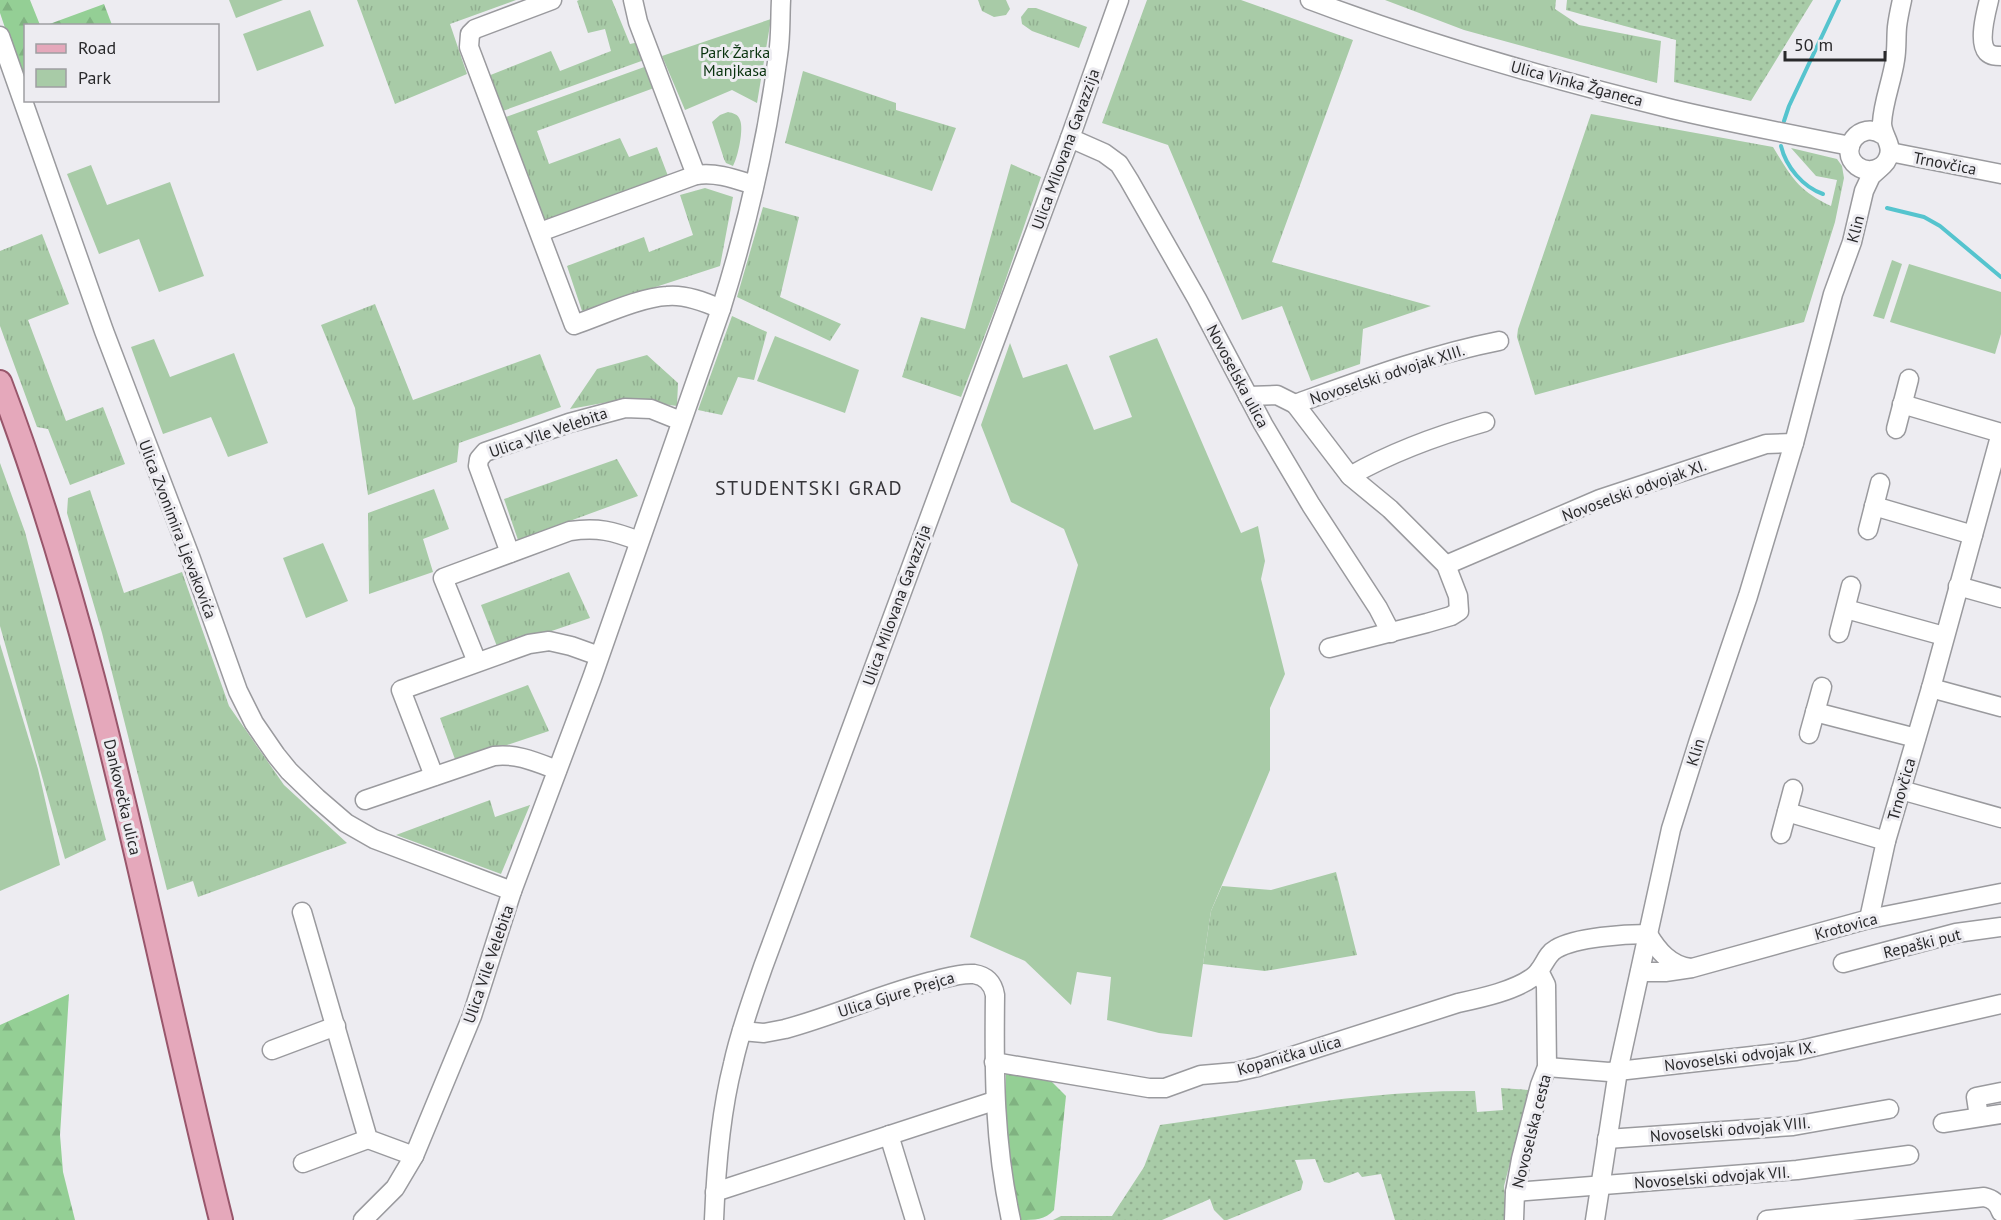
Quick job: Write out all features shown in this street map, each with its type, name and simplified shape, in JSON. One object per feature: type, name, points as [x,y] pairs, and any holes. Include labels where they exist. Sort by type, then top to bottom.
[{"type":"main road","name":"Dankovečka ulica","points":[[0,382],[35,480],[75,608],[103,711],[221,1220]]},
{"type":"street","points":[[552,0],[476,29],[470,34],[469,47],[574,325],[652,298],[667,296],[682,296],[721,309]]},
{"type":"street","points":[[633,0],[638,22],[696,175]]},
{"type":"street","name":"Ulica Vile Velebita","points":[[363,1220],[394,1188],[414,1156],[472,1016],[512,891],[599,656],[721,309],[736,262],[754,185],[779,52],[781,0]]},
{"type":"street","name":"Ulica Milovana Gavazzija","points":[[714,1220],[724,1109],[742,1031],[763,967],[1119,0]]},
{"type":"street","name":"Ulica Vinka Žganeca","points":[[1310,0],[1476,55],[1589,88],[1795,135],[1852,155]]},
{"type":"street","points":[[1897,25],[1885,56],[1874,107],[1862,131],[1852,140],[1852,155],[1859,167],[1870,170],[1885,152],[1883,114],[1895,61],[1897,25],[1902,0]]},
{"type":"street","points":[[1989,0],[1983,30],[1984,47],[1992,55],[2001,56]]},
{"type":"street","name":"Ulica Zvonimira Ljevakovića","points":[[0,36],[104,331],[238,691],[254,723],[289,771],[346,823],[374,839],[512,891]]},
{"type":"street","points":[[1862,131],[1874,130],[1885,152]]},
{"type":"street","name":"Novoselska ulica","points":[[1070,138],[1104,153],[1119,164],[1311,505],[1378,608],[1391,633]]},
{"type":"street","name":"Trnovčica","points":[[1885,152],[2001,174]]},
{"type":"street","name":"Klin","points":[[1833,294],[1852,242],[1866,186],[1885,152]]},
{"type":"street","name":"Klin","points":[[1595,1220],[1618,1071],[1671,829],[1748,596],[1794,443],[1833,294],[1856,177],[1852,155]]},
{"type":"street","points":[[540,232],[696,175],[708,173],[723,175],[754,185]]},
{"type":"street","name":"Novoselski odvojak XIII.","points":[[1446,565],[1390,509],[1350,476],[1294,404],[1381,373],[1458,350],[1498,341]]},
{"type":"street","points":[[1896,429],[1909,379]]},
{"type":"street","points":[[1248,396],[1276,395],[1294,404]]},
{"type":"street","name":"Trnovčica","points":[[1869,919],[1886,841],[1958,586],[1973,535],[1994,486],[2001,433],[1902,404]]},
{"type":"street","name":"Ulica Vile Velebita","points":[[510,553],[478,466],[479,459],[485,452],[569,423],[625,408],[651,409],[681,421]]},
{"type":"street","points":[[1350,476],[1381,459],[1485,422]]},
{"type":"street","name":"Novoselski odvojak XI.","points":[[1446,565],[1600,499],[1766,444],[1794,443]]},
{"type":"street","points":[[1868,530],[1880,483]]},
{"type":"street","points":[[1874,506],[1973,535]]},
{"type":"street","points":[[477,662],[443,578],[570,531],[590,528],[609,530],[639,541]]},
{"type":"street","points":[[1329,648],[1452,616],[1459,611],[1458,596],[1446,565]]},
{"type":"street","points":[[1839,633],[1851,586]]},
{"type":"street","points":[[1958,586],[2001,598]]},
{"type":"street","points":[[1845,609],[1944,636]]},
{"type":"street","points":[[434,776],[401,690],[529,644],[549,641],[599,656]]},
{"type":"street","points":[[1809,734],[1822,687]]},
{"type":"street","points":[[1931,688],[2001,707]]},
{"type":"street","name":"Trnovčica","points":[[1815,712],[1916,738]]},
{"type":"street","points":[[365,800],[494,756],[507,754],[557,770]]},
{"type":"street","points":[[1781,834],[1793,789]]},
{"type":"street","points":[[1901,790],[2001,818]]},
{"type":"street","name":"Trnovčica","points":[[1787,812],[1886,841]]},
{"type":"street","name":"Krotovica","points":[[1640,972],[1665,972],[1692,968],[1869,919],[2001,893]]},
{"type":"street","points":[[302,912],[368,1139]]},
{"type":"street","name":"Repaški put","points":[[1843,963],[1956,933],[2001,927]]},
{"type":"street","points":[[1648,934],[1661,953],[1669,960],[1682,967],[1692,968]]},
{"type":"street","name":"Kopanička ulica","points":[[994,1062],[1149,1088],[1165,1088],[1201,1075],[1236,1072],[1258,1067],[1458,1003],[1489,996],[1526,982],[1539,971],[1549,955],[1565,944],[1615,936],[1648,934]]},
{"type":"street","name":"Novoselska cesta","points":[[1514,1220],[1515,1192],[1521,1159],[1540,1085],[1547,1067],[1546,985],[1539,971]]},
{"type":"street","name":"Ulica Gjure Prejca","points":[[742,1031],[764,1033],[786,1029],[914,985],[956,976],[971,974],[987,979],[994,989],[994,1101],[1000,1162],[1011,1220]]},
{"type":"street","name":"Novoselski odvojak IX.","points":[[1547,1067],[1618,1071],[1796,1051],[2001,1004]]},
{"type":"street","points":[[272,1050],[336,1026]]},
{"type":"street","points":[[1979,1117],[1976,1097],[2001,1092]]},
{"type":"street","points":[[715,1192],[994,1101]]},
{"type":"street","name":"Novoselski odvojak VIII.","points":[[1607,1139],[1792,1126],[1888,1109]]},
{"type":"street","points":[[1943,1123],[2001,1114]]},
{"type":"street","points":[[889,1135],[915,1220]]},
{"type":"street","points":[[303,1163],[368,1139],[414,1156]]},
{"type":"street","name":"Novoselski odvojak VII.","points":[[1515,1192],[1797,1170],[1909,1155]]},
{"type":"street","points":[[1767,1220],[1984,1197],[1996,1203],[2001,1212]]},
{"type":"green space","points":[[0,0],[30,0],[40,24],[24,24],[24,84],[0,13]]},
{"type":"green space","points":[[229,0],[283,0],[236,18]]},
{"type":"green space","points":[[357,0],[516,0],[450,24],[467,74],[395,104]]},
{"type":"green space","points":[[612,0],[630,44],[639,42],[647,59],[500,112],[488,76],[551,51],[560,71],[611,51],[605,29],[588,33],[577,1]]},
{"type":"green space","points":[[978,0],[1006,0],[1010,9],[1006,15],[994,17],[982,11]]},
{"type":"green space","points":[[1147,0],[1241,0],[1353,40],[1272,262],[1431,306],[1363,329],[1360,364],[1311,381],[1282,306],[1242,320],[1168,145],[1102,123]]},
{"type":"green space","points":[[1385,0],[1556,0],[1555,9],[1579,25],[1661,41],[1657,83],[1464,30]]},
{"type":"green space","points":[[1567,0],[1813,0],[1751,101],[1674,82],[1676,40],[1566,10]]},
{"type":"green space","points":[[104,4],[112,24],[49,24]]},
{"type":"green space","points":[[1028,8],[1036,8],[1087,27],[1079,48],[1032,31],[1022,24],[1021,17]]},
{"type":"green space","points":[[310,10],[324,46],[257,71],[243,34]]},
{"type":"green space","name":"Park Žarka Manjkasa","points":[[771,19],[757,103],[732,90],[685,110],[662,56]]},
{"type":"green space","points":[[647,66],[654,88],[537,131],[549,164],[620,138],[629,157],[657,147],[668,176],[545,222],[506,117]]},
{"type":"green space","points":[[803,71],[896,103],[896,110],[956,128],[932,191],[785,143]]},
{"type":"green space","points":[[728,112],[737,115],[741,124],[740,143],[733,166],[726,163],[724,159],[712,122]]},
{"type":"green space","points":[[1591,114],[1773,147],[1797,182],[1831,206],[1837,180],[1816,176],[1791,148],[1837,159],[1842,166],[1844,178],[1835,222],[1804,322],[1535,395],[1517,337],[1518,329]]},
{"type":"green space","points":[[1011,164],[1041,177],[1001,293],[961,397],[902,377],[921,317],[965,329]]},
{"type":"green space","points":[[91,165],[107,205],[170,182],[204,276],[159,292],[139,239],[99,254],[67,174]]},
{"type":"green space","points":[[705,188],[733,197],[720,266],[582,311],[567,266],[644,237],[649,252],[693,235],[680,195]]},
{"type":"green space","points":[[763,207],[799,217],[780,297],[841,324],[830,341],[737,297]]},
{"type":"green space","points":[[42,234],[69,304],[28,320],[66,421],[103,407],[125,464],[70,485],[48,429],[37,427],[0,326],[0,251]]},
{"type":"green space","points":[[1892,260],[1902,264],[1884,319],[1873,316]]},
{"type":"green space","points":[[1909,264],[2001,292],[2001,334],[1995,354],[1890,322]]},
{"type":"green space","points":[[375,304],[413,400],[540,354],[561,407],[459,443],[457,462],[368,495],[355,408],[321,325]]},
{"type":"green space","points":[[732,316],[767,332],[754,380],[738,377],[722,415],[698,410]]},
{"type":"green space","points":[[775,336],[859,370],[845,413],[757,381]]},
{"type":"green space","points":[[1157,338],[1241,533],[1258,526],[1265,561],[1261,579],[1285,674],[1270,708],[1270,770],[1211,911],[1192,1037],[1159,1033],[1107,1020],[1111,977],[1077,972],[1071,1005],[1025,961],[970,937],[1078,565],[1064,529],[1011,502],[981,425],[1010,343],[1023,378],[1067,364],[1094,430],[1132,417],[1109,356]]},
{"type":"green space","points":[[154,339],[170,377],[234,353],[268,443],[228,457],[211,417],[163,434],[131,347]]},
{"type":"green space","points":[[647,355],[678,383],[677,406],[625,399],[570,409],[597,369]]},
{"type":"green space","points":[[617,459],[638,496],[518,540],[504,499]]},
{"type":"green space","points":[[0,463],[25,532],[106,840],[65,859],[0,626]]},
{"type":"green space","points":[[434,489],[449,529],[423,539],[433,572],[369,594],[368,513]]},
{"type":"green space","points":[[90,490],[124,593],[182,572],[229,706],[284,785],[347,843],[198,897],[193,881],[167,890],[102,633],[67,513],[68,498]]},
{"type":"green space","points":[[323,543],[348,601],[306,618],[283,558]]},
{"type":"green space","points":[[569,572],[590,618],[498,649],[481,605]]},
{"type":"green space","points":[[0,644],[38,769],[60,865],[0,891]]},
{"type":"green space","points":[[528,685],[549,731],[456,762],[440,718]]},
{"type":"green space","points":[[490,800],[495,817],[530,805],[501,874],[396,835]]},
{"type":"green space","points":[[1336,872],[1357,955],[1265,971],[1203,964],[1211,911],[1222,886],[1271,890]]},
{"type":"green space","points":[[69,994],[60,1135],[63,1172],[75,1220],[0,1220],[0,1025]]},
{"type":"green space","points":[[1006,1069],[1049,1079],[1066,1096],[1054,1210],[1039,1219],[1021,1220],[1005,1139]]},
{"type":"green space","points":[[1501,1088],[1529,1090],[1504,1186],[1506,1220],[1395,1220],[1381,1174],[1362,1177],[1358,1172],[1329,1183],[1324,1182],[1315,1159],[1295,1160],[1303,1182],[1301,1190],[1227,1220],[1224,1220],[1214,1210],[1210,1199],[1162,1220],[1053,1220],[1061,1216],[1112,1216],[1144,1167],[1160,1125],[1356,1097],[1435,1092],[1475,1091],[1477,1112],[1503,1110]]},
{"type":"waterway","points":[[1784,121],[1839,0]]},
{"type":"waterway","points":[[1781,146],[1783,154],[1796,175],[1823,194]]},
{"type":"waterway","points":[[1887,208],[1924,217],[1940,226],[2001,277]]},
{"type":"district","name":"STUDENTSKI GRAD","points":[[809,488]]}]
